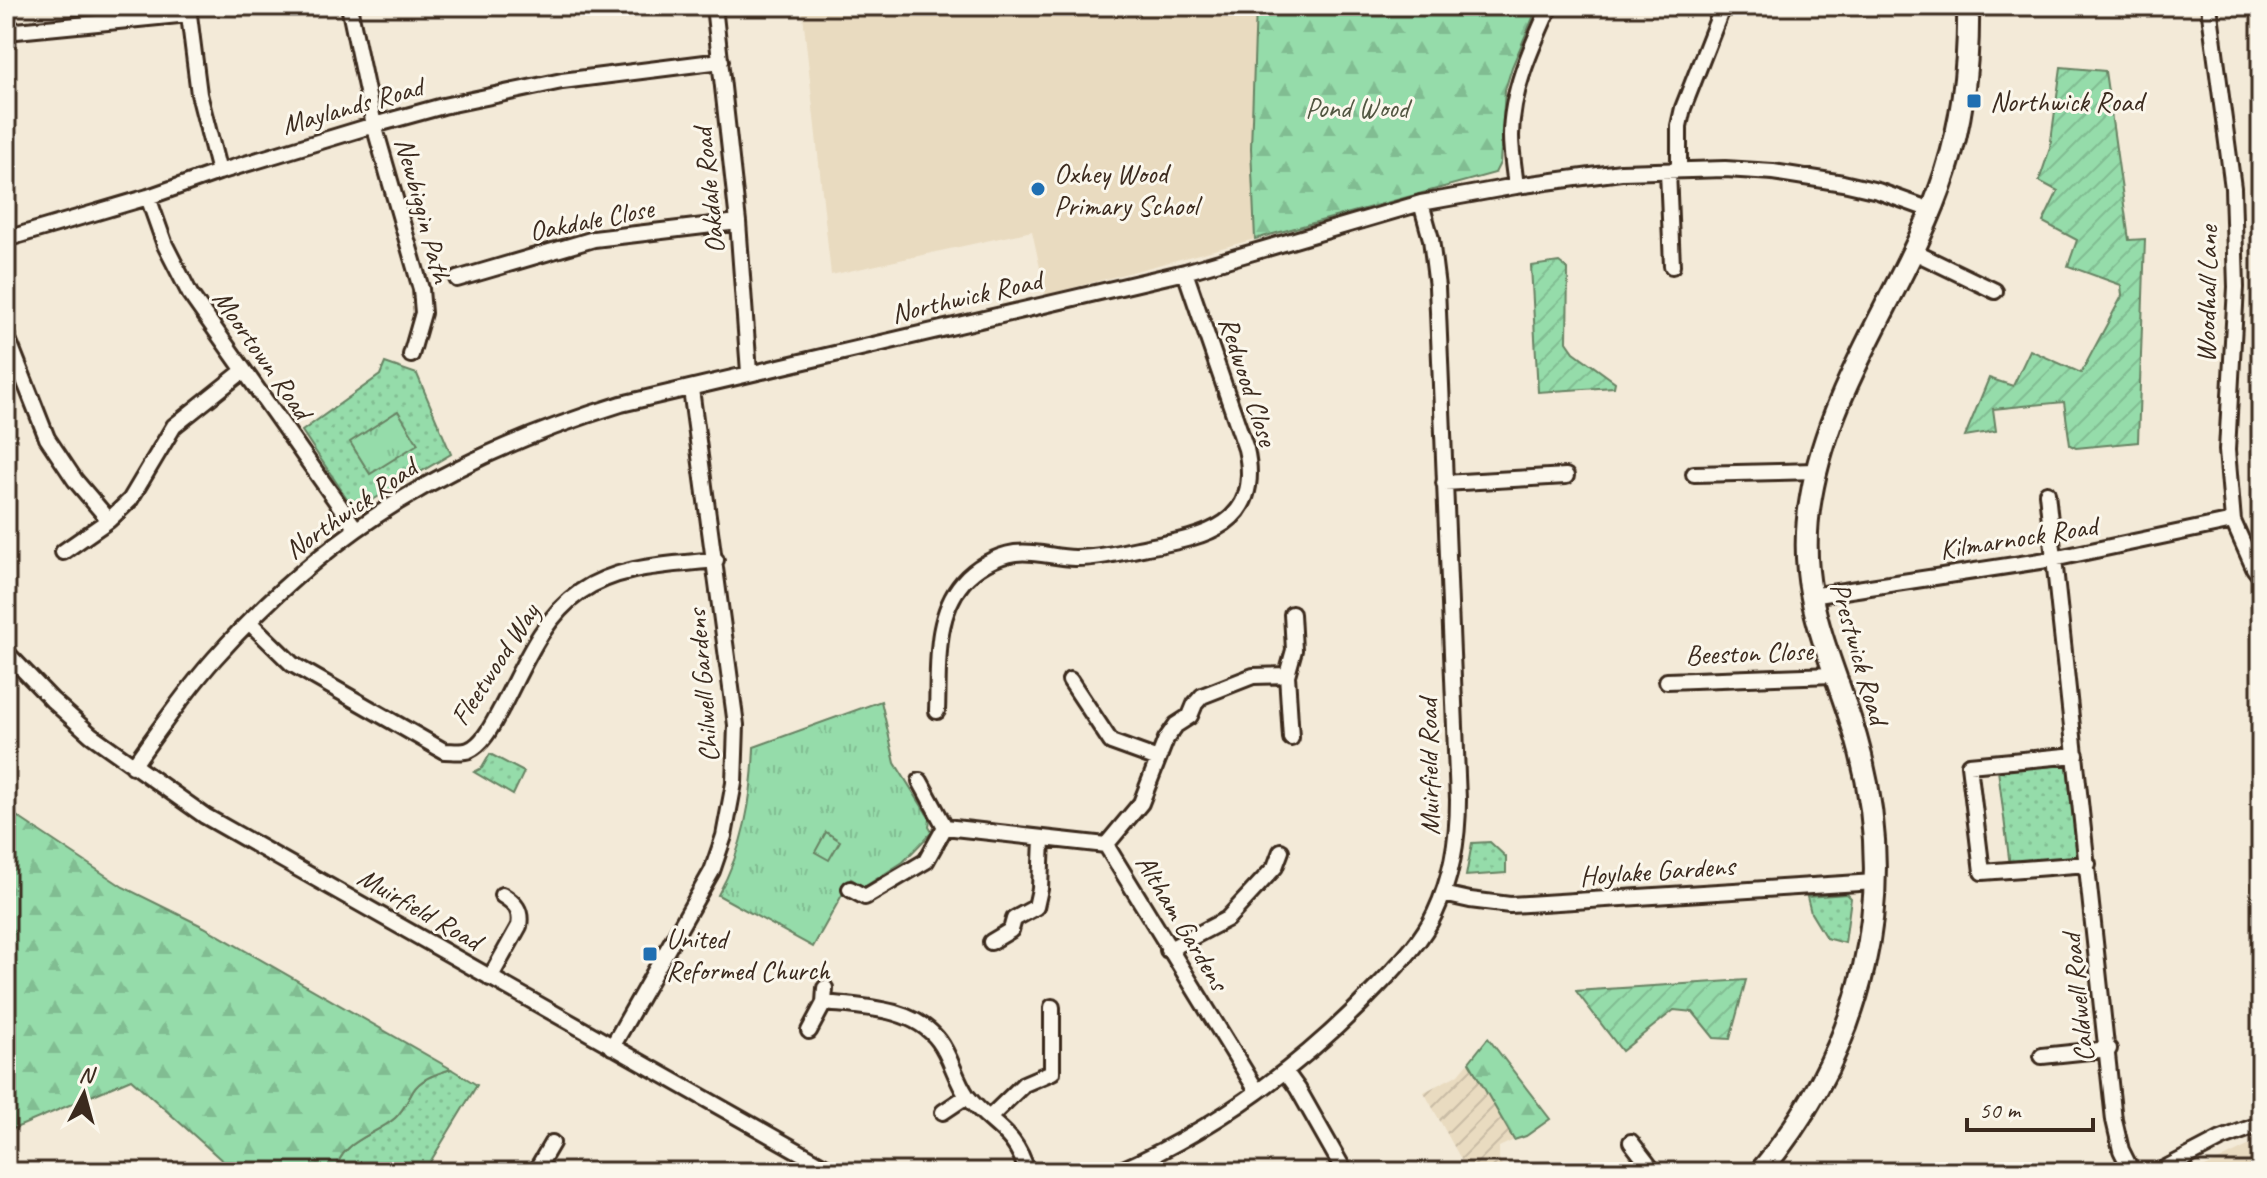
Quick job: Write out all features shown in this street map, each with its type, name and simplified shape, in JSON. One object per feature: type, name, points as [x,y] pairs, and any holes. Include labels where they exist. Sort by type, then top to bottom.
[{"type":"main road","name":"Prestwick Road","points":[[1760,1172],[1812,1101],[1842,1040],[1853,1012],[1869,947],[1875,882],[1874,834],[1868,786],[1855,735],[1820,636],[1811,596],[1807,523],[1815,471],[1839,402],[1931,210],[1946,171],[1962,109],[1968,50],[1968,6]]},
{"type":"street","name":"Newbiggin Path","points":[[349,6],[374,125],[421,289],[423,313],[411,355]]},
{"type":"street","name":"Oakdale Road","points":[[714,6],[738,222],[749,372]]},
{"type":"street","points":[[1516,186],[1511,136],[1514,110],[1531,49],[1550,6]]},
{"type":"street","points":[[1672,266],[1673,170],[1679,126],[1683,108],[1723,6]]},
{"type":"street","name":"Woodhall Lane","points":[[2209,6],[2233,188],[2236,287],[2227,450],[2233,521],[2261,577]]},
{"type":"street","points":[[6,32],[188,10],[199,94],[219,172]]},
{"type":"street","name":"Maylands Road","points":[[6,239],[374,125],[486,96],[562,81],[721,61]]},
{"type":"street","name":"Northwick Road","points":[[133,766],[195,683],[249,622],[301,571],[356,529],[410,493],[494,449],[621,404],[1185,272],[1421,203],[1516,186],[1621,172],[1725,169],[1829,180],[1878,191],[1931,210]]},
{"type":"street","name":"Moortown Road","points":[[148,197],[176,268],[243,371],[356,529]]},
{"type":"street","name":"Muirfield Road","points":[[1117,1172],[1183,1140],[1257,1091],[1323,1041],[1416,945],[1435,915],[1451,869],[1458,824],[1437,287],[1421,203]]},
{"type":"street","name":"Oakdale Close","points":[[457,279],[594,239],[738,222]]},
{"type":"street","points":[[1912,251],[1995,291]]},
{"type":"street","name":"Redwood Close","points":[[937,711],[943,617],[962,583],[985,564],[1018,553],[1091,558],[1193,539],[1223,525],[1240,504],[1249,479],[1246,449],[1185,272]]},
{"type":"street","points":[[6,334],[47,438],[75,480],[109,520]]},
{"type":"street","points":[[63,552],[109,520],[130,500],[174,426],[243,371]]},
{"type":"street","name":"Chilwell Gardens","points":[[612,1047],[712,871],[724,836],[737,765],[736,725],[716,560],[691,389]]},
{"type":"street","points":[[1694,474],[1815,471]]},
{"type":"street","points":[[1444,483],[1566,476]]},
{"type":"street","name":"Caldwell Road","points":[[2047,493],[2117,1136],[2132,1172]]},
{"type":"street","name":"Kilmarnock Road","points":[[1811,596],[2053,559],[2233,521]]},
{"type":"street","name":"Fleetwood Way","points":[[249,622],[292,664],[444,751],[461,751],[470,749],[488,732],[552,618],[574,596],[616,574],[716,560]]},
{"type":"street","points":[[1291,738],[1287,675],[1294,650],[1292,614]]},
{"type":"street","name":"Muirfield Road","points":[[6,652],[91,735],[205,816],[835,1172]]},
{"type":"street","name":"Altham Gardens","points":[[1257,1091],[1106,845],[1141,803],[1166,739],[1176,725],[1190,716],[1202,696],[1253,676],[1287,675]]},
{"type":"street","name":"Beeston Close","points":[[1667,681],[1833,675]]},
{"type":"street","points":[[1070,680],[1111,742],[1158,759]]},
{"type":"street","points":[[2076,755],[1969,765],[1982,872],[2088,864]]},
{"type":"street","points":[[920,781],[945,827]]},
{"type":"street","points":[[945,827],[1106,845]]},
{"type":"street","points":[[850,889],[865,897],[926,861],[945,827]]},
{"type":"street","points":[[991,942],[1011,930],[1014,919],[1036,907],[1040,889],[1042,838]]},
{"type":"street","points":[[1168,950],[1233,914],[1275,867],[1281,851]]},
{"type":"street","name":"Hoylake Gardens","points":[[1443,894],[1510,905],[1875,882]]},
{"type":"street","points":[[490,978],[519,926],[520,917],[515,904],[502,895]]},
{"type":"street","points":[[809,1031],[825,996],[894,1013],[923,1026],[940,1042],[967,1096],[1017,1144],[1027,1172]]},
{"type":"street","points":[[989,1118],[1024,1084],[1052,1072],[1052,1007]]},
{"type":"street","points":[[2042,1056],[2109,1049]]},
{"type":"street","points":[[1285,1071],[1345,1172]]},
{"type":"street","points":[[943,1112],[967,1096]]},
{"type":"street","points":[[2158,1172],[2221,1139],[2261,1124]]},
{"type":"street","points":[[1631,1142],[1654,1172]]},
{"type":"street","points":[[535,1172],[552,1143]]},
{"type":"shaded area","name":"Oxhey Wood Primary School","points":[[802,6],[1256,6],[1251,148],[1255,239],[1046,295],[1032,231],[831,275]]},
{"type":"shaded area","points":[[1469,1062],[1514,1140],[1499,1147],[1502,1166],[1489,1172],[1468,1172],[1424,1092],[1459,1074]]},
{"type":"shaded area","points":[[2261,1142],[2261,1172],[2195,1172],[2248,1146]]},
{"type":"green space","name":"Pond Wood","points":[[1256,6],[1538,6],[1505,90],[1500,163],[1495,173],[1255,239],[1251,148]]},
{"type":"green space","points":[[2061,67],[2105,71],[2129,240],[2145,239],[2138,442],[2076,448],[2070,445],[2064,402],[1993,409],[1996,431],[1965,436],[1989,378],[2013,386],[2030,350],[2081,373],[2122,296],[2121,285],[2068,266],[2077,240],[2043,222],[2058,191],[2039,181],[2050,148]]},
{"type":"green space","points":[[1559,262],[1568,269],[1567,342],[1574,352],[1615,382],[1614,387],[1538,392],[1531,266]]},
{"type":"green space","points":[[385,363],[417,374],[451,454],[364,505],[350,503],[302,431],[380,375]]},
{"type":"green space","points":[[398,411],[418,444],[370,474],[350,442]]},
{"type":"green space","points":[[881,701],[895,763],[930,819],[932,832],[903,862],[864,887],[851,879],[813,947],[718,895],[745,823],[754,747]]},
{"type":"green space","points":[[490,754],[524,772],[513,795],[474,772],[482,768]]},
{"type":"green space","points":[[2067,765],[2078,860],[2010,866],[1998,770]]},
{"type":"green space","points":[[6,809],[123,887],[204,927],[451,1069],[420,1083],[395,1118],[343,1153],[336,1172],[235,1172],[131,1079],[6,1132]]},
{"type":"green space","points":[[826,832],[840,841],[829,860],[815,852]]},
{"type":"green space","points":[[1490,842],[1506,857],[1506,873],[1466,876],[1472,843]]},
{"type":"green space","points":[[1847,894],[1851,898],[1845,943],[1826,938],[1811,913],[1807,897]]},
{"type":"green space","points":[[1746,980],[1730,1039],[1714,1038],[1693,1012],[1674,1010],[1622,1051],[1576,991]]},
{"type":"green space","points":[[1488,1038],[1550,1119],[1526,1136],[1514,1140],[1469,1062]]},
{"type":"green space","points":[[451,1069],[477,1085],[424,1172],[336,1172],[343,1153],[395,1118],[420,1083]]},
{"type":"place","name":"Northwick Road","points":[[1974,101]]},
{"type":"place","name":"Oxhey Wood Primary School","points":[[1038,189]]},
{"type":"place","name":"United Reformed Church","points":[[650,954]]}]
